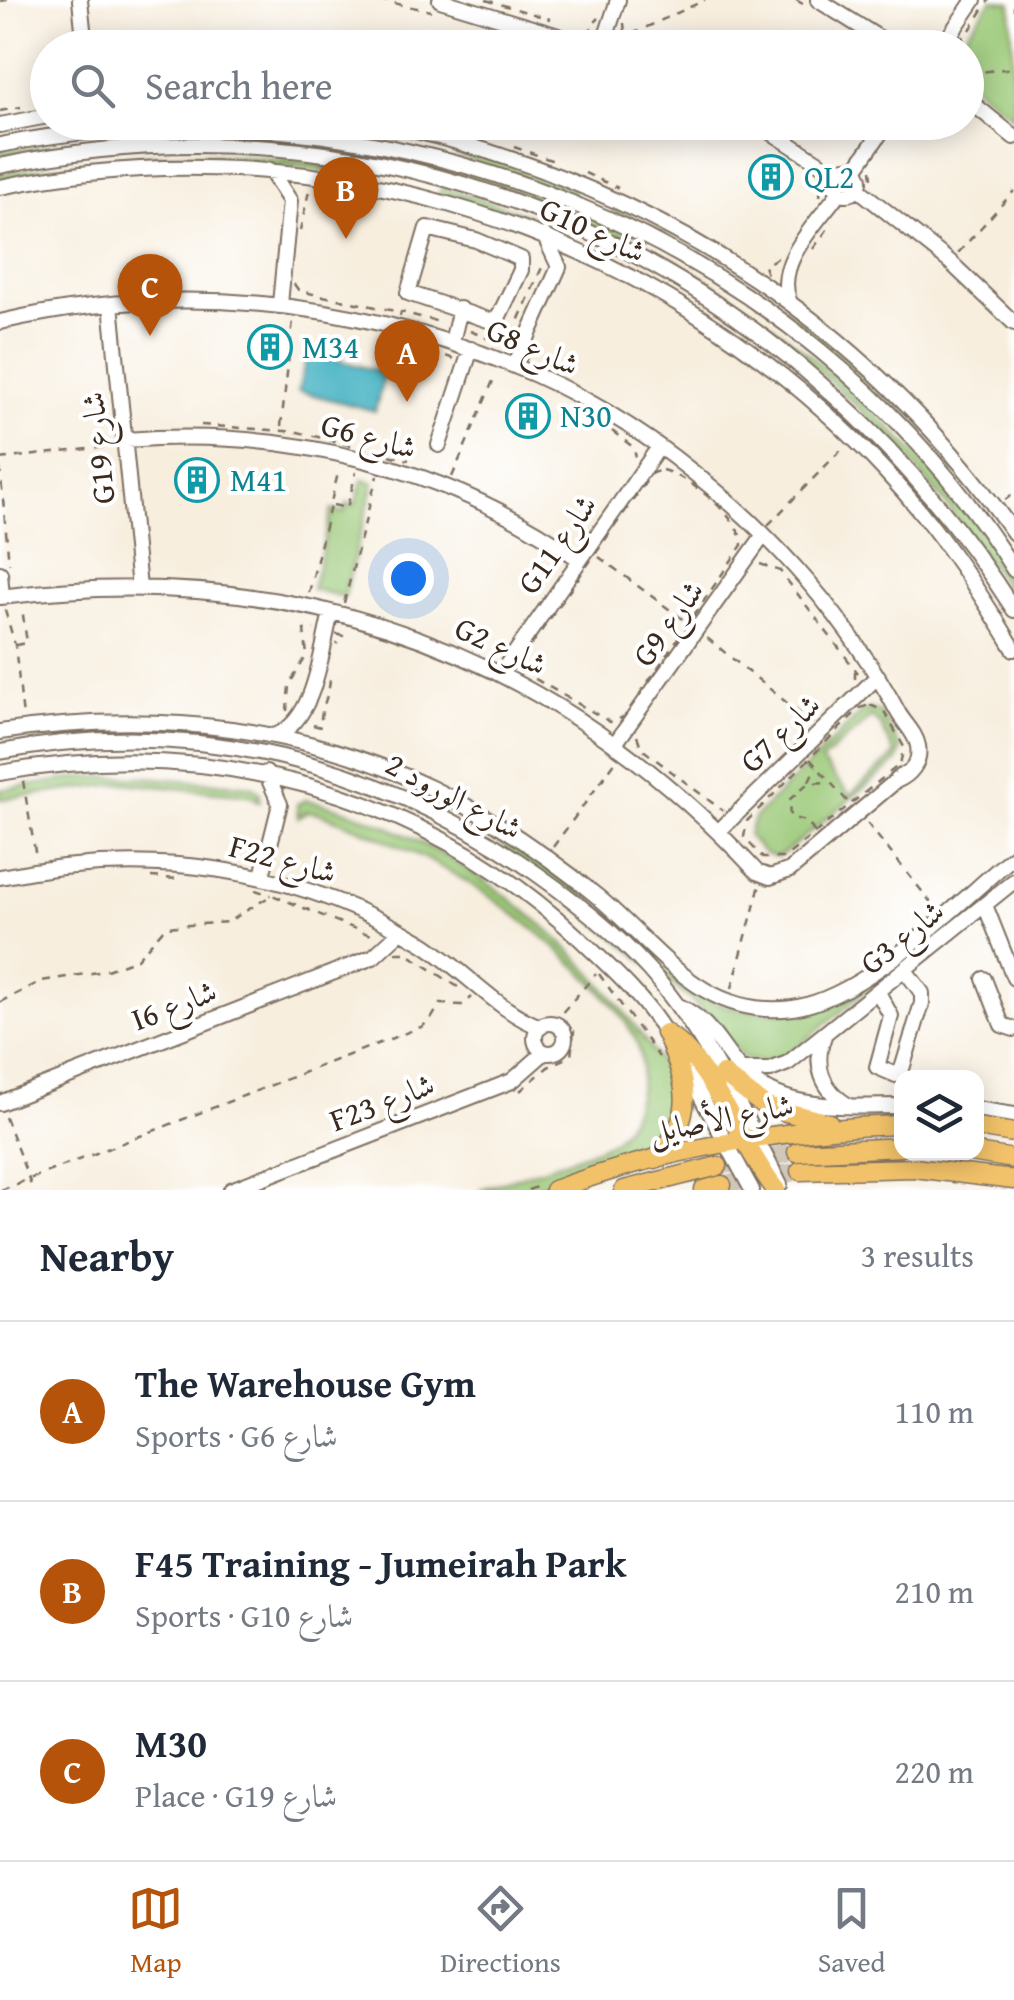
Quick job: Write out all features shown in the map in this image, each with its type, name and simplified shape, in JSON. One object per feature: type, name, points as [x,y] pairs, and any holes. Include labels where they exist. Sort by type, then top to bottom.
[{"type":"main road","points":[[666,1033],[692,1054],[766,1190]]},
{"type":"main road","points":[[656,1159],[676,1134],[686,1097],[666,1033]]},
{"type":"main road","points":[[732,1072],[750,1098],[786,1116],[864,1126]]},
{"type":"main road","name":"شارع الأصايل","points":[[554,1190],[656,1159],[742,1141],[894,1125]]},
{"type":"main road","points":[[984,1128],[1014,1133]]},
{"type":"main road","points":[[742,1141],[779,1190]]},
{"type":"main road","name":"شارع الأصايل","points":[[797,1152],[894,1147]]},
{"type":"main road","points":[[984,1154],[1014,1159]]},
{"type":"main road","name":"شارع الأصايل","points":[[624,1190],[718,1166]]},
{"type":"main road","name":"شارع الأصايل","points":[[800,1172],[914,1168],[1014,1180]]},
{"type":"street","points":[[80,0],[82,30]]},
{"type":"street","points":[[440,0],[486,6],[563,30]]},
{"type":"street","points":[[818,0],[875,30]]},
{"type":"street","points":[[949,30],[974,0]]},
{"type":"street","points":[[613,30],[623,5]]},
{"type":"street","points":[[984,107],[1014,137]]},
{"type":"street","points":[[0,124],[30,119]]},
{"type":"street","name":"G10 شارع","points":[[0,144],[34,140]]},
{"type":"street","name":"G10 شارع","points":[[355,140],[439,156],[586,208],[731,286],[836,363],[946,477],[1014,570]]},
{"type":"street","name":"G10 شارع","points":[[450,140],[498,152],[630,205],[756,278],[789,301],[909,405],[966,468],[1014,533]]},
{"type":"street","points":[[783,140],[837,174],[854,171],[876,140]]},
{"type":"street","name":"G10 شارع","points":[[0,166],[74,154],[183,147],[292,152],[362,162],[526,206],[665,270],[782,348],[900,457],[967,538],[1014,610]]},
{"type":"street","points":[[362,162],[378,186]]},
{"type":"street","name":"G10 شارع","points":[[0,187],[143,168],[270,170],[315,181],[378,186],[489,215],[590,256],[708,322],[781,376],[888,472],[950,548],[1009,634],[1014,649]]},
{"type":"street","points":[[270,170],[285,187],[290,201],[280,309]]},
{"type":"street","points":[[837,174],[834,182],[840,192],[848,194],[858,188],[860,180],[854,171]]},
{"type":"street","points":[[290,201],[315,181]]},
{"type":"street","points":[[858,188],[950,262],[1014,323]]},
{"type":"street","points":[[789,301],[784,282],[789,262],[840,192]]},
{"type":"street","points":[[586,208],[630,205]]},
{"type":"street","points":[[482,242],[489,215]]},
{"type":"street","points":[[425,229],[482,242],[519,256],[523,267],[498,318],[488,320],[410,294],[408,289],[425,229]]},
{"type":"street","points":[[511,369],[559,267],[555,250],[543,235]]},
{"type":"street","points":[[559,267],[590,256]]},
{"type":"street","points":[[756,278],[789,262]]},
{"type":"street","points":[[630,276],[665,270]]},
{"type":"street","name":"G8 شارع","points":[[0,322],[111,304],[196,299],[400,319],[511,369],[659,447],[767,533],[825,602],[906,727],[919,754],[909,774],[854,808]]},
{"type":"street","name":"G19 شارع","points":[[111,304],[139,588]]},
{"type":"street","points":[[438,444],[462,350],[465,311]]},
{"type":"street","points":[[781,376],[782,348]]},
{"type":"street","name":"G6 شارع","points":[[126,442],[280,436],[449,482],[579,559]]},
{"type":"street","name":"G11 شارع","points":[[501,673],[659,447]]},
{"type":"street","name":"G9 شارع","points":[[626,743],[767,533]]},
{"type":"street","points":[[1,600],[5,572]]},
{"type":"street","name":"G2 شارع","points":[[1,600],[20,595],[139,588],[227,594],[306,618],[330,608],[394,630],[501,673],[626,743],[763,875]]},
{"type":"street","points":[[277,735],[304,708],[330,608]]},
{"type":"street","name":"G7 شارع","points":[[720,830],[875,679]]},
{"type":"street","points":[[304,708],[315,744]]},
{"type":"street","points":[[0,732],[134,722],[277,735],[315,744],[419,782],[484,816],[546,856],[626,922],[690,984],[728,1002],[772,1010],[817,1002],[851,988],[1014,856]]},
{"type":"street","name":"شارع الورود 2","points":[[0,752],[131,739],[233,745],[353,775],[434,808],[513,857],[585,910],[640,960],[732,1072],[752,1190]]},
{"type":"street","name":"شارع الورود 2","points":[[0,774],[120,762],[266,773],[308,783],[411,822],[492,868],[596,955],[666,1033]]},
{"type":"street","points":[[262,876],[280,804],[266,773]]},
{"type":"street","points":[[419,782],[434,808]]},
{"type":"street","points":[[280,804],[308,783]]},
{"type":"street","points":[[763,875],[784,874],[854,808]]},
{"type":"street","name":"F22 شارع","points":[[0,877],[38,870],[158,862],[262,876],[401,931],[458,967],[518,1016],[544,1030]]},
{"type":"street","points":[[996,871],[1014,879]]},
{"type":"street","name":"G3 شارع","points":[[732,1072],[780,1067],[881,990],[1014,879]]},
{"type":"street","points":[[985,905],[1014,978]]},
{"type":"street","points":[[366,959],[382,940],[376,918]]},
{"type":"street","name":"I6 شارع","points":[[1,1107],[366,959],[384,951],[401,931]]},
{"type":"street","points":[[885,962],[881,990],[890,1016],[877,1067],[896,1075],[902,1069],[922,1003],[922,993],[905,970]]},
{"type":"street","points":[[984,979],[1002,1025],[1014,1029]]},
{"type":"street","name":"F23 شارع","points":[[231,1190],[512,1081],[544,1030]]},
{"type":"street","points":[[824,1035],[820,1073],[831,1093],[849,1106]]},
{"type":"street","points":[[732,1072],[788,1099],[894,1106]]},
{"type":"street","points":[[984,1110],[1014,1115]]},
{"type":"path","points":[[0,1],[7,0]]},
{"type":"path","points":[[643,30],[705,0]]},
{"type":"path","points":[[969,30],[988,0]]},
{"type":"path","points":[[623,5],[625,30]]},
{"type":"path","points":[[486,6],[558,22]]},
{"type":"path","points":[[580,29],[590,27]]},
{"type":"path","points":[[984,71],[1014,68]]},
{"type":"path","points":[[300,234],[306,195],[315,181]]},
{"type":"path","points":[[950,262],[1014,191]]},
{"type":"path","points":[[294,283],[299,291],[400,319],[461,328],[497,342],[510,338],[545,255]]},
{"type":"path","points":[[280,309],[294,316],[280,436]]},
{"type":"path","points":[[426,350],[462,350]]},
{"type":"path","points":[[492,367],[511,369]]},
{"type":"path","points":[[465,482],[449,482],[498,369]]},
{"type":"path","points":[[198,425],[363,445],[418,464]]},
{"type":"path","points":[[610,430],[635,452]]},
{"type":"path","points":[[0,459],[126,442]]},
{"type":"path","points":[[767,533],[844,447],[853,456]]},
{"type":"path","points":[[330,504],[347,508],[363,458]]},
{"type":"path","points":[[306,618],[315,599],[308,597],[339,466],[330,464]]},
{"type":"path","points":[[0,467],[5,572]]},
{"type":"path","points":[[330,608],[344,606],[378,476],[382,477]]},
{"type":"path","points":[[768,563],[780,571],[855,670],[875,679]]},
{"type":"path","points":[[14,645],[27,643],[20,595]]},
{"type":"path","points":[[1,600],[14,645],[25,728]]},
{"type":"path","points":[[343,636],[351,630]]},
{"type":"path","points":[[524,666],[532,677],[610,722]]},
{"type":"path","points":[[728,1002],[763,875],[854,808],[902,760],[904,746],[884,711],[870,705],[860,708],[745,824],[744,837],[763,875]]},
{"type":"path","points":[[546,856],[626,743],[718,811]]},
{"type":"path","points":[[810,758],[942,916]]},
{"type":"path","points":[[814,834],[811,824],[793,819],[788,812],[791,795],[808,782],[816,765]]},
{"type":"path","points":[[23,780],[38,870]]},
{"type":"path","points":[[808,782],[832,783]]},
{"type":"path","points":[[150,877],[189,880]]},
{"type":"path","points":[[252,890],[373,936],[372,945],[362,952],[366,959]]},
{"type":"path","points":[[0,1002],[58,976],[104,970],[137,959],[166,927],[228,922],[272,895]]},
{"type":"path","points":[[1,1190],[421,1027],[430,1021],[440,1004],[463,1005],[473,998],[406,953],[391,957]]},
{"type":"path","points":[[544,1030],[598,973],[666,1068]]},
{"type":"path","points":[[513,1094],[548,1067],[571,1056],[574,1031],[544,1030]]},
{"type":"path","points":[[1,1107],[32,1190]]},
{"type":"green space","points":[[992,0],[1011,3],[1014,118],[984,94],[984,30],[969,30]]},
{"type":"green space","points":[[114,140],[292,140],[442,163],[578,210],[704,278],[764,319],[874,412],[979,528],[1004,567],[1014,600],[953,514],[887,436],[814,367],[735,307],[650,256],[559,214],[463,181],[315,151],[225,142],[135,143],[0,161],[0,151]]},
{"type":"green space","points":[[458,147],[575,188],[572,195],[456,155]]},
{"type":"green space","points":[[208,155],[335,164],[335,172],[250,164],[167,163],[0,181],[0,173],[135,156]]},
{"type":"green space","points":[[442,187],[544,220],[540,229],[439,194]]},
{"type":"green space","points":[[620,209],[743,280],[818,335],[924,431],[921,434],[955,472],[952,474],[876,396],[795,326],[708,265],[612,212]]},
{"type":"green space","points":[[665,279],[774,355],[774,360],[651,280]]},
{"type":"green space","points":[[362,480],[374,483],[344,597],[312,589],[332,510],[344,513],[347,503],[355,505]]},
{"type":"green space","points":[[862,712],[880,712],[901,749],[897,761],[787,851],[777,857],[765,854],[748,836],[754,818]],"holes":[[[871,717],[880,724],[895,755],[850,795],[821,761]]]},
{"type":"green space","points":[[83,777],[147,777],[251,786],[260,793],[260,802],[249,795],[124,783],[0,799],[0,790]]},
{"type":"green space","points":[[434,797],[560,878],[610,917],[678,982],[716,1003],[760,1011],[806,1009],[847,998],[879,977],[879,981],[786,1056],[768,1063],[745,1060],[710,1017],[667,980],[489,835],[441,807]]},
{"type":"green space","points":[[306,800],[369,819],[430,848],[494,888],[567,948],[630,1019],[670,1080],[673,1114],[654,1146],[647,1152],[530,1190],[480,1190],[615,1139],[631,1117],[640,1088],[640,1058],[632,1032],[579,968],[508,910],[464,880],[393,843],[319,813],[307,811],[298,817],[297,804]]},
{"type":"water","points":[[308,352],[385,373],[375,411],[298,391]]},
{"type":"tunnel","points":[[718,1166],[797,1152]]},
{"type":"tunnel","points":[[722,1185],[800,1171]]},
{"type":"place","name":"QL2","points":[[771,177]]},
{"type":"place","name":"F45 Training - Jumeirah Park","points":[[346,239]]},
{"type":"place","name":"M30","points":[[150,336]]},
{"type":"place","name":"M34","points":[[270,347]]},
{"type":"place","name":"The Warehouse Gym","points":[[407,402]]},
{"type":"place","name":"N30","points":[[528,416]]},
{"type":"place","name":"M41","points":[[197,480]]}]
